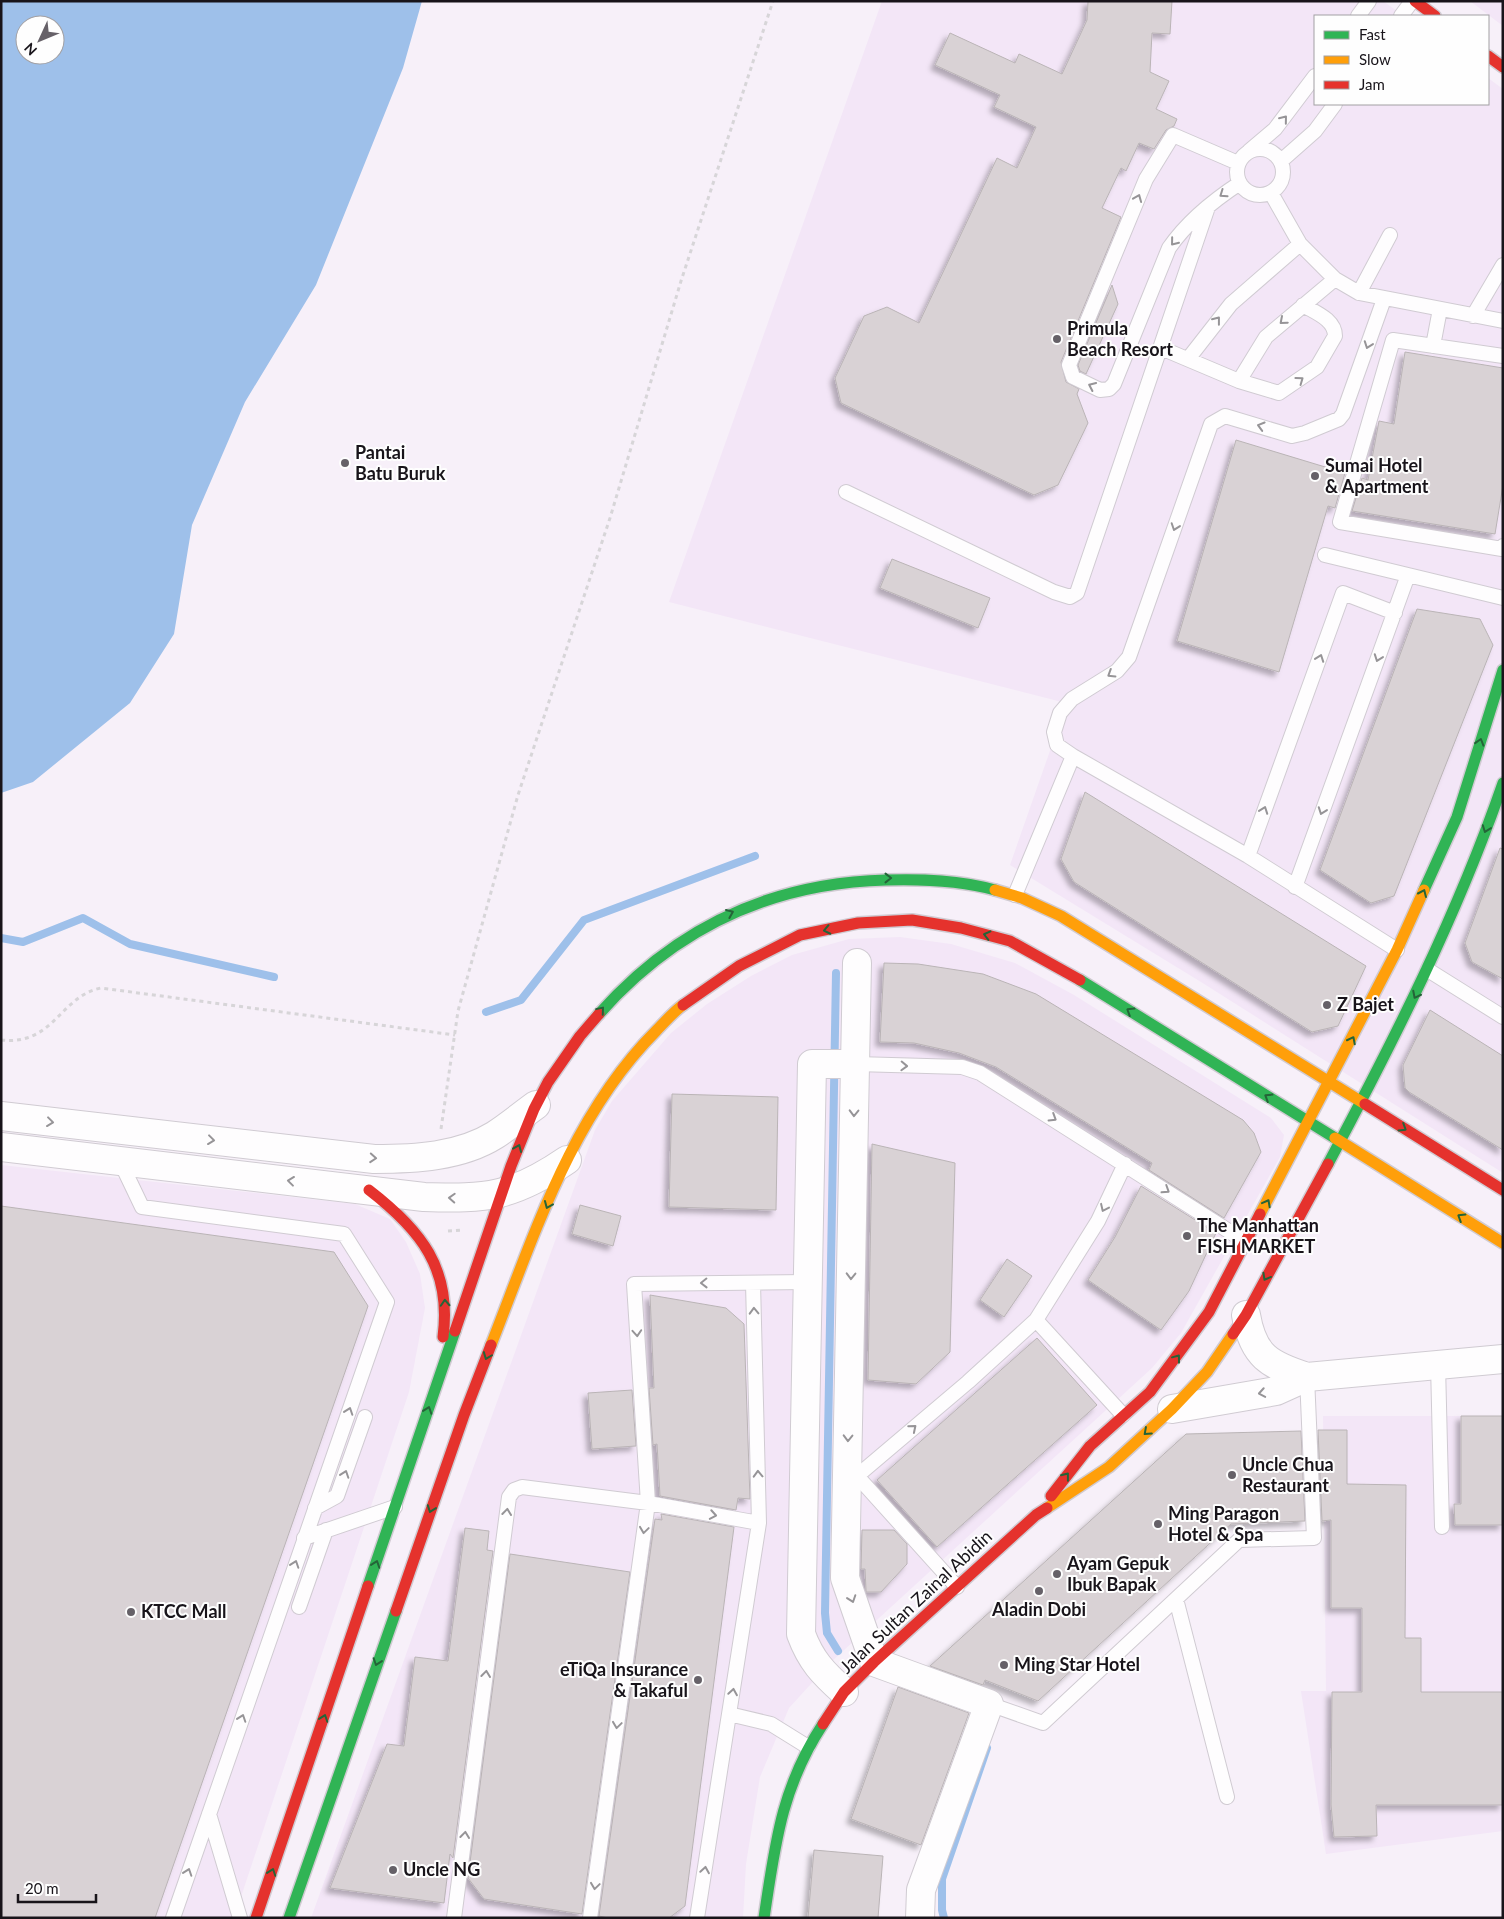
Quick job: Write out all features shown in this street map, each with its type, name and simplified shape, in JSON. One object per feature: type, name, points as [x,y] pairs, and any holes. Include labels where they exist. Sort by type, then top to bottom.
[{"type":"main road","points":[[1413,1],[1434,15]]},
{"type":"main road","points":[[1489,57],[1503,67]]},
{"type":"main road","points":[[1036,1515],[1090,1446],[1150,1392],[1209,1312],[1330,1083],[1397,950],[1457,816],[1503,670]]},
{"type":"main road","points":[[1036,1515],[1109,1467],[1172,1409],[1207,1372],[1246,1315],[1340,1142],[1428,970],[1486,832],[1503,783]]},
{"type":"main road","points":[[256,1918],[500,1194],[536,1105],[576,1041],[608,1002],[641,970],[674,946],[727,914],[778,896],[825,884],[883,878],[944,880],[1015,895],[1061,916],[1503,1190]]},
{"type":"main road","points":[[289,1918],[464,1415],[527,1253],[567,1160],[591,1114],[618,1075],[653,1033],[680,1007],[709,985],[739,966],[800,935],[858,923],[912,920],[961,928],[1010,941],[1059,967],[1503,1243]]},
{"type":"main road","points":[[369,1190],[393,1207],[411,1227],[440,1274],[446,1309],[436,1386]]},
{"type":"main road","name":"Jalan Sultan Zainal Abidin","points":[[764,1918],[775,1842],[783,1807],[808,1747],[844,1692],[874,1662],[1036,1515]]},
{"type":"street","points":[[857,963],[852,1477],[845,1578],[874,1662],[989,1704],[921,1890],[920,1918]]},
{"type":"street","points":[[844,1692],[819,1669],[808,1653],[801,1634],[812,1064],[856,1064]]},
{"type":"street","points":[[1,1116],[374,1159],[415,1159],[471,1146],[494,1136],[536,1105]]},
{"type":"street","points":[[1,1147],[369,1190],[459,1198],[500,1194],[541,1177],[567,1160]]},
{"type":"street","points":[[1246,1315],[1249,1335],[1259,1353],[1288,1371],[1307,1377]]},
{"type":"street","points":[[1172,1409],[1276,1391],[1307,1377],[1503,1359]]},
{"type":"lane","points":[[1359,15],[1369,1]]},
{"type":"lane","points":[[1402,15],[1413,1]]},
{"type":"lane","points":[[1248,152],[1255,149],[1270,150],[1281,161],[1283,168],[1281,182],[1270,193],[1255,195],[1248,192],[1240,183],[1237,171],[1238,163],[1248,152],[1275,130],[1314,77]]},
{"type":"lane","points":[[1281,161],[1315,131],[1334,105]]},
{"type":"lane","points":[[1238,163],[1173,136],[1146,179],[1069,365],[1072,377],[1100,390],[1109,389],[1114,384],[1168,248],[1208,207],[1240,183]]},
{"type":"lane","points":[[1270,193],[1300,244],[1335,279],[1360,293],[1503,321]]},
{"type":"lane","points":[[846,492],[1054,592],[1070,597],[1078,593],[1208,207]]},
{"type":"lane","points":[[1360,293],[1390,236]]},
{"type":"lane","points":[[1188,359],[1220,316],[1238,297],[1300,244]]},
{"type":"lane","points":[[1473,316],[1503,265]]},
{"type":"lane","points":[[1239,381],[1266,337],[1335,279]]},
{"type":"lane","points":[[1384,299],[1343,414],[1339,419],[1292,436],[1225,416],[1211,424],[1129,657],[1117,671],[1072,699],[1060,713],[1054,732],[1058,745],[1073,756],[1248,856],[1294,887],[1397,950]]},
{"type":"lane","points":[[1161,348],[1239,381],[1279,393],[1317,367],[1335,332],[1328,320],[1303,305]]},
{"type":"lane","points":[[1433,346],[1440,310]]},
{"type":"lane","points":[[1503,356],[1392,340],[1340,522],[1502,549],[1503,546]]},
{"type":"lane","points":[[1325,555],[1503,598]]},
{"type":"lane","points":[[1294,887],[1408,575]]},
{"type":"lane","points":[[1248,856],[1343,593],[1395,612]]},
{"type":"lane","points":[[1015,895],[1073,756]]},
{"type":"lane","points":[[1428,970],[1503,1017]]},
{"type":"lane","points":[[856,1064],[962,1067],[980,1073],[1246,1242]]},
{"type":"lane","points":[[120,1161],[142,1206],[344,1234],[387,1302],[172,1918]]},
{"type":"lane","points":[[957,1587],[852,1477],[968,1382],[1036,1320],[1098,1221],[1125,1164]]},
{"type":"lane","points":[[590,1918],[648,1503],[634,1284],[808,1282]]},
{"type":"lane","points":[[697,1918],[759,1523],[753,1283]]},
{"type":"lane","points":[[1036,1320],[1123,1415]]},
{"type":"lane","points":[[1438,1365],[1442,1527]]},
{"type":"lane","points":[[989,1704],[1043,1723],[1239,1540],[1314,1538],[1307,1377]]},
{"type":"lane","points":[[315,1508],[338,1496],[365,1417]]},
{"type":"lane","points":[[454,1918],[509,1497],[514,1490],[522,1487],[648,1503],[759,1523]]},
{"type":"lane","points":[[304,1538],[395,1507]]},
{"type":"lane","points":[[299,1607],[326,1530]]},
{"type":"lane","points":[[1176,1599],[1227,1797]]},
{"type":"lane","points":[[729,1714],[771,1724],[808,1747]]},
{"type":"lane","points":[[208,1814],[240,1918]]},
{"type":"path","points":[[440,1132],[458,1011],[518,794],[610,518],[690,253],[773,1]]},
{"type":"path","points":[[1,1040],[19,1039],[43,1031],[79,997],[90,990],[101,988],[455,1034]]},
{"type":"path","points":[[440,1232],[469,1231]]},
{"type":"shaded area","points":[[882,1],[1383,1],[1403,15],[1314,15],[1314,105],[1489,105],[1489,79],[1503,89],[1503,1173],[1201,982],[1010,865],[1066,705],[1058,701],[669,602]]},
{"type":"shaded area","points":[[1470,1],[1503,1],[1503,26]]},
{"type":"shaded area","points":[[900,937],[951,944],[1015,963],[1074,995],[1271,1118],[1284,1135],[1280,1157],[1181,1333],[1152,1368],[831,1662],[789,1708],[760,1777],[746,1864],[743,1918],[311,1918],[595,1130],[612,1101],[671,1033],[707,1004],[751,976],[792,955],[849,939]]},
{"type":"shaded area","name":"KTCC Mall","points":[[1,1165],[355,1204],[390,1219],[406,1242],[420,1274],[425,1308],[409,1392],[234,1918],[1,1918]]},
{"type":"shaded area","points":[[1323,1416],[1503,1416],[1503,1831],[1326,1854],[1301,1691],[1326,1691]]},
{"type":"water","points":[[1,1],[422,1],[403,68],[316,285],[245,402],[192,525],[174,634],[130,703],[33,782],[1,793]]},
{"type":"building","points":[[1088,1],[1172,1],[1170,34],[1152,33],[1150,72],[1169,81],[1156,109],[1177,119],[1174,126],[1166,130],[1154,149],[1139,143],[1126,171],[1121,168],[1102,208],[1121,217],[1061,362],[1066,382],[1079,389],[1077,394],[1088,423],[1058,485],[1034,495],[841,403],[835,378],[864,316],[887,307],[919,323],[997,158],[1017,168],[1036,127],[994,107],[1000,95],[935,65],[950,33],[1015,63],[1019,54],[1062,74],[1087,20]]},
{"type":"building","points":[[1112,285],[1118,304],[1086,374],[1080,371],[1078,365]]},
{"type":"building","points":[[1405,352],[1503,368],[1503,485],[1495,534],[1352,511],[1362,478],[1368,480],[1379,421],[1394,424]]},
{"type":"building","points":[[1236,440],[1345,473],[1335,508],[1328,506],[1279,672],[1177,641]]},
{"type":"building","points":[[892,559],[990,598],[978,628],[880,588]]},
{"type":"building","points":[[1417,609],[1480,619],[1493,645],[1394,896],[1371,903],[1320,870]]},
{"type":"building","points":[[1085,792],[1366,966],[1338,1026],[1312,1032],[1074,882],[1061,859]]},
{"type":"building","points":[[1500,848],[1503,849],[1503,979],[1472,962],[1465,943]]},
{"type":"building","points":[[884,963],[918,964],[983,974],[1036,994],[1243,1120],[1254,1133],[1261,1152],[1224,1218],[1149,1170],[1152,1163],[996,1067],[959,1053],[914,1043],[880,1042]]},
{"type":"building","points":[[1430,1010],[1503,1056],[1503,1150],[1405,1088],[1403,1065]]},
{"type":"building","points":[[672,1094],[778,1097],[776,1210],[669,1207]]},
{"type":"building","points":[[872,1144],[955,1163],[950,1352],[916,1384],[868,1380]]},
{"type":"building","points":[[1141,1186],[1216,1233],[1189,1291],[1161,1330],[1088,1280],[1115,1237]]},
{"type":"building","points":[[580,1205],[621,1216],[613,1246],[572,1234]]},
{"type":"building","name":"KTCC Mall","points":[[1,1206],[334,1252],[368,1306],[155,1918],[1,1918]]},
{"type":"building","points":[[1007,1259],[1032,1276],[1004,1317],[980,1300]]},
{"type":"building","points":[[650,1295],[726,1308],[744,1324],[750,1499],[738,1498],[736,1510],[660,1496],[657,1444],[653,1445],[649,1388],[654,1388]]},
{"type":"building","points":[[1037,1338],[1097,1405],[937,1547],[877,1480]]},
{"type":"building","points":[[632,1390],[636,1446],[592,1449],[588,1393]]},
{"type":"building","points":[[1461,1416],[1503,1416],[1503,1525],[1455,1525],[1454,1504],[1461,1504]]},
{"type":"building","points":[[1318,1430],[1347,1430],[1347,1484],[1406,1485],[1405,1638],[1421,1638],[1421,1692],[1503,1692],[1503,1805],[1376,1805],[1377,1836],[1334,1837],[1331,1805],[1332,1692],[1362,1692],[1362,1608],[1331,1608],[1331,1520],[1322,1521]]},
{"type":"building","points":[[1301,1431],[1305,1521],[1231,1524],[1038,1701],[985,1680],[983,1685],[930,1666],[1186,1434]]},
{"type":"building","points":[[661,1514],[734,1527],[685,1906],[669,1918],[608,1918],[599,1916],[655,1519],[662,1520]]},
{"type":"building","points":[[465,1528],[489,1531],[487,1550],[493,1551],[453,1858],[450,1854],[444,1903],[330,1888],[387,1744],[404,1746],[415,1657],[448,1661]]},
{"type":"building","points":[[862,1530],[894,1530],[907,1544],[907,1564],[881,1592],[866,1592],[865,1569],[861,1569]]},
{"type":"building","points":[[510,1554],[630,1572],[582,1914],[484,1899],[468,1878]]},
{"type":"building","points":[[898,1687],[969,1713],[921,1845],[851,1819]]},
{"type":"building","points":[[814,1850],[883,1856],[878,1918],[808,1918]]},
{"type":"waterway","points":[[486,1012],[521,1000],[584,920],[755,856]]},
{"type":"waterway","points":[[1,938],[23,942],[83,918],[130,944],[274,977]]},
{"type":"waterway","points":[[836,973],[825,1613],[827,1633],[838,1651]]},
{"type":"waterway","points":[[944,1918],[942,1910],[942,1879],[987,1748]]},
{"type":"traffic: fast","points":[[1424,890],[1457,817],[1503,670]]},
{"type":"traffic: fast","points":[[1328,1164],[1377,1071],[1423,977],[1466,881],[1503,783]]},
{"type":"traffic: fast","points":[[599,1014],[628,984],[660,957],[693,935],[728,916],[765,901],[804,890],[844,883],[886,880],[941,881],[995,890]]},
{"type":"traffic: fast","points":[[1080,980],[1335,1138]]},
{"type":"traffic: fast","points":[[368,1586],[455,1331]]},
{"type":"traffic: fast","points":[[289,1918],[396,1611]]},
{"type":"traffic: fast","points":[[764,1918],[776,1841],[789,1794],[809,1748],[823,1724]]},
{"type":"traffic: slow","points":[[995,890],[1022,898],[1061,916],[1365,1104]]},
{"type":"traffic: slow","points":[[1260,1214],[1397,950],[1424,890]]},
{"type":"traffic: slow","points":[[491,1345],[540,1220],[578,1139],[600,1101],[626,1064],[665,1021],[683,1005]]},
{"type":"traffic: slow","points":[[1335,1138],[1503,1243]]},
{"type":"traffic: slow","points":[[1047,1508],[1109,1467],[1172,1409],[1207,1372],[1233,1334]]},
{"type":"traffic: jam","points":[[1415,1],[1434,15]]},
{"type":"traffic: jam","points":[[1489,57],[1503,67]]},
{"type":"traffic: jam","points":[[683,1005],[739,966],[800,935],[858,923],[912,920],[961,928],[1010,941],[1080,980]]},
{"type":"traffic: jam","points":[[455,1331],[511,1166],[534,1109],[548,1082],[580,1036],[599,1014]]},
{"type":"traffic: jam","points":[[1365,1104],[1503,1190]]},
{"type":"traffic: jam","points":[[1233,1334],[1246,1315],[1328,1164]]},
{"type":"traffic: jam","points":[[369,1190],[404,1220],[429,1253],[443,1291],[445,1313],[443,1337]]},
{"type":"traffic: jam","points":[[1051,1496],[1090,1446],[1150,1392],[1209,1312],[1260,1214]]},
{"type":"traffic: jam","points":[[396,1611],[464,1415],[491,1345]]},
{"type":"traffic: jam","points":[[823,1724],[844,1692],[874,1662],[1036,1515],[1047,1508]]},
{"type":"traffic: jam","points":[[256,1918],[368,1586]]},
{"type":"place","name":"Primula Beach Resort","points":[[1057,339]]},
{"type":"place","name":"Pantai Batu Buruk","points":[[345,463]]},
{"type":"place","name":"Sumai Hotel & Apartment","points":[[1315,476]]},
{"type":"place","name":"Z Bajet","points":[[1327,1005]]},
{"type":"place","name":"The Manhattan FISH MARKET","points":[[1187,1236]]},
{"type":"place","name":"Uncle Chua Restaurant","points":[[1232,1475]]},
{"type":"place","name":"Ming Paragon Hotel & Spa","points":[[1158,1524]]},
{"type":"place","name":"Ayam Gepuk Ibuk Bapak","points":[[1057,1574]]},
{"type":"place","name":"Aladin Dobi","points":[[1039,1591]]},
{"type":"place","name":"KTCC Mall","points":[[131,1612]]},
{"type":"place","name":"Ming Star Hotel","points":[[1004,1665]]},
{"type":"place","name":"eTiQa Insurance & Takaful","points":[[698,1680]]},
{"type":"place","name":"Uncle NG","points":[[393,1870]]}]
